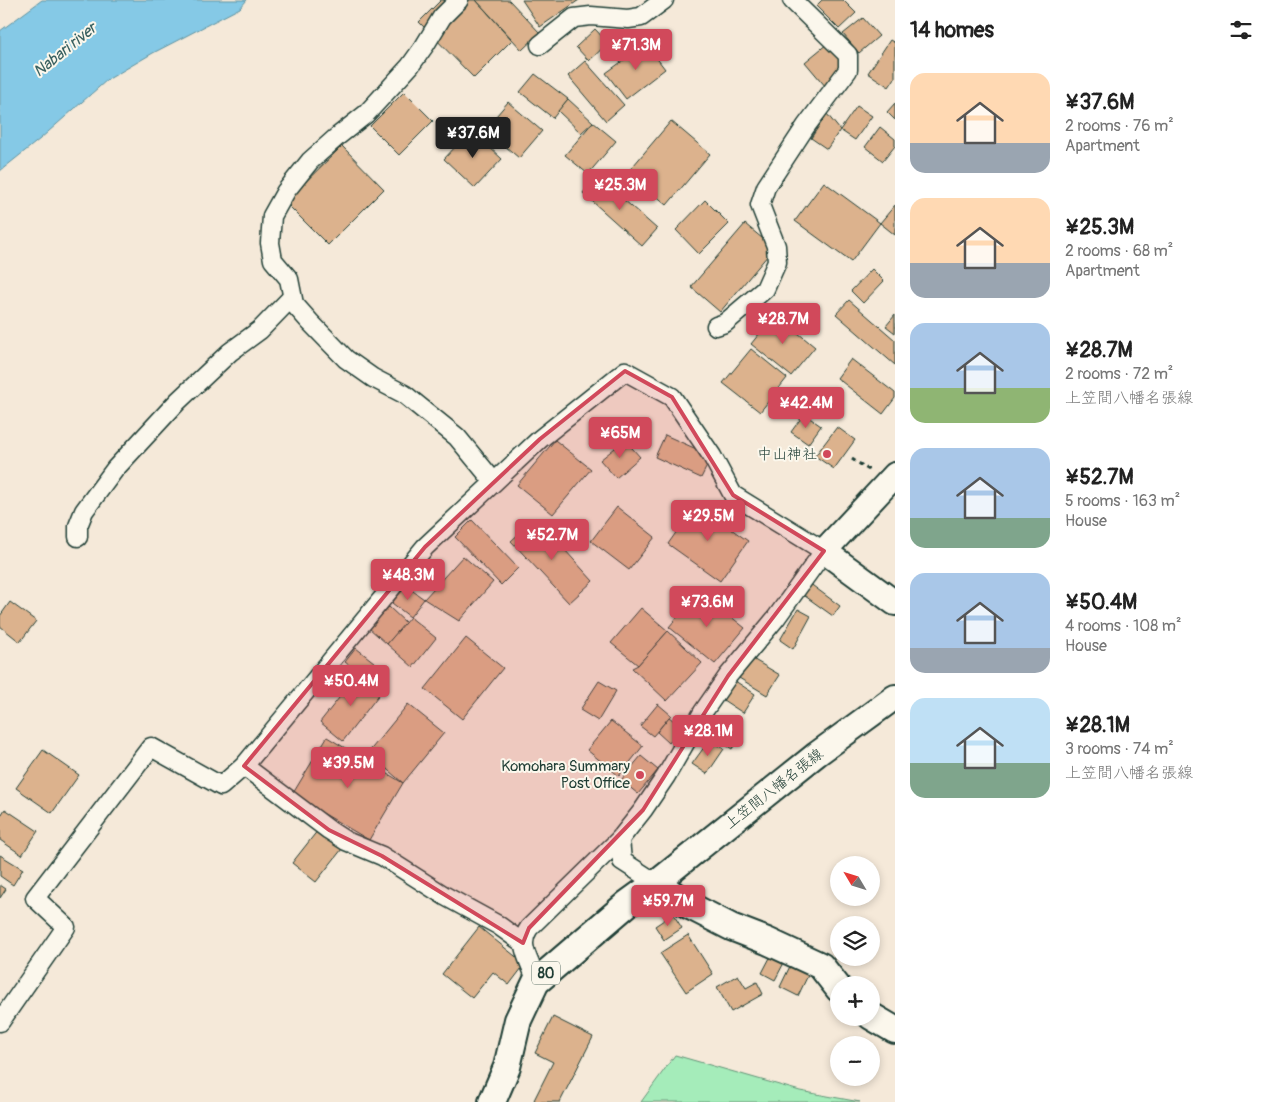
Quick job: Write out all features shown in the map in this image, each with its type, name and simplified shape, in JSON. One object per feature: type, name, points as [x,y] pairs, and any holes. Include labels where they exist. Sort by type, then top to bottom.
[{"type":"main road","points":[[895,475],[824,551],[895,603]]},
{"type":"main road","name":"上笠間八幡名張線","points":[[656,883],[817,754],[895,697]]},
{"type":"main road","points":[[656,883],[690,906],[731,928],[767,941],[821,966],[830,978]]},
{"type":"main road","name":"80","points":[[492,1102],[507,1068],[518,1020],[536,982],[627,904],[656,883]]},
{"type":"main road","points":[[880,1021],[895,1030]]},
{"type":"street","points":[[459,0],[442,17],[410,66],[366,114],[310,161],[286,191],[272,216],[270,243],[273,260],[289,279],[294,304],[310,322],[346,359],[373,378],[404,394],[457,437],[494,482]]},
{"type":"street","points":[[540,45],[574,18],[591,16],[628,19],[642,17],[664,0]]},
{"type":"street","points":[[716,326],[725,323],[765,289],[777,262],[776,246],[760,205],[766,187],[806,126],[848,70],[848,55],[792,0]]},
{"type":"street","points":[[78,537],[78,526],[84,511],[115,469],[178,401],[230,352],[260,330],[292,297]]},
{"type":"street","points":[[0,1022],[66,927],[35,898],[151,747],[221,786],[244,766],[425,547],[540,439],[626,371],[672,396],[712,456],[733,495],[824,551],[776,618],[728,676],[703,712],[666,776],[643,810],[620,839],[523,936],[523,944],[534,970],[536,982]]},
{"type":"street","points":[[244,766],[328,830],[346,841],[382,856],[445,896],[498,925],[523,944]]},
{"type":"street","points":[[620,839],[622,861],[656,883]]},
{"type":"highlighted area","points":[[625,371],[672,397],[733,495],[824,551],[728,676],[643,810],[529,928],[523,943],[382,856],[329,830],[244,766],[425,547],[540,439]]},
{"type":"green space","points":[[675,1055],[800,1091],[860,1102],[641,1102]]},
{"type":"water","name":"Nabari river","points":[[42,0],[247,0],[240,8],[153,53],[107,80],[40,139],[0,171],[0,31]]},
{"type":"building","points":[[441,0],[476,0],[512,40],[474,78],[419,22]]},
{"type":"building","points":[[476,0],[509,0],[540,33],[522,50]]},
{"type":"building","points":[[522,0],[579,0],[540,27]]},
{"type":"building","points":[[822,0],[843,0],[856,13],[839,29],[816,6]]},
{"type":"building","points":[[863,18],[879,36],[859,53],[843,34]]},
{"type":"building","points":[[595,29],[608,43],[589,61],[576,47]]},
{"type":"building","points":[[890,40],[895,43],[895,78],[889,87],[868,73]]},
{"type":"building","points":[[646,44],[665,69],[626,99],[606,73]]},
{"type":"building","points":[[827,44],[848,70],[826,87],[805,62]]},
{"type":"building","points":[[585,61],[624,105],[606,121],[568,76]]},
{"type":"building","points":[[535,74],[568,99],[553,118],[520,92]]},
{"type":"building","points":[[404,92],[433,121],[399,155],[370,126]]},
{"type":"building","points":[[568,99],[593,122],[581,133],[558,111]]},
{"type":"building","points":[[508,102],[542,131],[519,158],[485,129]]},
{"type":"building","points":[[895,103],[895,120],[887,112]]},
{"type":"building","points":[[857,106],[872,116],[855,140],[840,130]]},
{"type":"building","points":[[827,114],[840,130],[827,149],[811,138]]},
{"type":"building","points":[[671,121],[710,154],[667,205],[628,172]]},
{"type":"building","points":[[593,122],[616,141],[588,174],[565,155]]},
{"type":"building","points":[[880,127],[895,139],[895,146],[883,161],[865,147]]},
{"type":"building","points":[[471,130],[502,159],[475,188],[444,159]]},
{"type":"building","points":[[342,146],[384,189],[328,245],[285,202]]},
{"type":"building","points":[[597,176],[657,229],[642,246],[583,193]]},
{"type":"building","points":[[824,182],[880,223],[851,262],[795,221]]},
{"type":"building","points":[[705,200],[729,224],[699,254],[676,230]]},
{"type":"building","points":[[895,205],[895,235],[880,223]]},
{"type":"building","points":[[745,224],[774,248],[720,312],[691,287]]},
{"type":"building","points":[[872,269],[884,281],[863,303],[851,291]]},
{"type":"building","points":[[849,300],[895,340],[895,365],[836,314]]},
{"type":"building","points":[[775,314],[815,347],[791,376],[751,344]]},
{"type":"building","points":[[895,315],[895,333],[886,326]]},
{"type":"building","points":[[751,349],[787,378],[760,412],[723,383]]},
{"type":"building","points":[[851,359],[895,393],[895,398],[883,414],[837,378]]},
{"type":"building","points":[[804,414],[821,426],[808,444],[791,432]]},
{"type":"building","points":[[837,427],[855,440],[834,469],[815,456]]},
{"type":"building","points":[[665,435],[712,456],[701,478],[655,457]]},
{"type":"building","points":[[555,440],[591,469],[553,514],[517,485]]},
{"type":"building","points":[[625,440],[640,457],[616,478],[600,460]]},
{"type":"building","points":[[696,504],[748,541],[720,581],[668,544]]},
{"type":"building","points":[[617,507],[655,537],[629,570],[591,541]]},
{"type":"building","points":[[536,518],[593,581],[569,603],[511,541]]},
{"type":"building","points":[[472,520],[518,568],[501,585],[455,537]]},
{"type":"building","points":[[463,556],[493,582],[459,621],[424,599]]},
{"type":"building","points":[[805,580],[840,606],[833,616],[798,591]]},
{"type":"building","points":[[406,586],[424,599],[410,617],[392,603]]},
{"type":"building","points":[[699,591],[745,628],[715,664],[669,627]]},
{"type":"building","points":[[10,602],[36,621],[20,642],[0,626],[0,616]]},
{"type":"building","points":[[389,607],[406,623],[387,644],[369,628]]},
{"type":"building","points":[[641,608],[668,631],[638,665],[611,643]]},
{"type":"building","points":[[798,609],[811,616],[793,649],[780,640]]},
{"type":"building","points":[[410,617],[436,638],[413,667],[387,644]]},
{"type":"building","points":[[668,631],[702,663],[667,701],[632,668],[638,665]]},
{"type":"building","points":[[466,638],[503,668],[462,719],[425,689]]},
{"type":"building","points":[[356,648],[379,666],[368,680],[345,662]]},
{"type":"building","points":[[751,658],[780,675],[767,695],[739,678]]},
{"type":"building","points":[[358,674],[381,692],[343,741],[320,722]]},
{"type":"building","points":[[732,679],[755,694],[743,713],[720,698]]},
{"type":"building","points":[[599,681],[616,691],[598,721],[580,710]]},
{"type":"building","points":[[408,704],[444,733],[403,783],[368,753]]},
{"type":"building","points":[[658,704],[671,715],[653,736],[640,726]]},
{"type":"building","points":[[669,717],[682,727],[669,743],[657,732]]},
{"type":"building","points":[[710,717],[740,735],[732,749],[702,730]]},
{"type":"building","points":[[611,721],[643,746],[619,776],[587,750]]},
{"type":"building","points":[[327,737],[403,783],[369,840],[292,795]]},
{"type":"building","points":[[710,739],[724,749],[707,774],[692,764]]},
{"type":"building","points":[[43,750],[79,775],[52,813],[16,788]]},
{"type":"building","points":[[641,756],[658,770],[638,794],[621,780]]},
{"type":"building","points":[[5,809],[38,831],[22,855],[0,840],[0,817]]},
{"type":"building","points":[[318,830],[342,849],[316,882],[292,863]]},
{"type":"building","points":[[0,855],[23,869],[13,885],[0,876]]},
{"type":"building","points":[[0,885],[6,889],[0,898]]},
{"type":"building","points":[[673,914],[682,928],[664,940],[655,926]]},
{"type":"building","points":[[479,927],[525,964],[509,985],[493,972],[472,998],[442,974]]},
{"type":"building","points":[[688,935],[713,974],[686,992],[660,953]]},
{"type":"building","points":[[774,950],[787,957],[775,980],[762,973]]},
{"type":"building","points":[[793,960],[811,969],[798,996],[780,987]]},
{"type":"building","points":[[738,975],[746,988],[757,982],[763,994],[731,1012],[717,987]]},
{"type":"building","points":[[553,1017],[593,1037],[560,1102],[537,1102],[534,1100],[553,1062],[535,1053]]},
{"type":"place","name":"中山神社","points":[[827,454]]},
{"type":"place","name":"Komohara Summary Post Office","points":[[640,775]]}]
